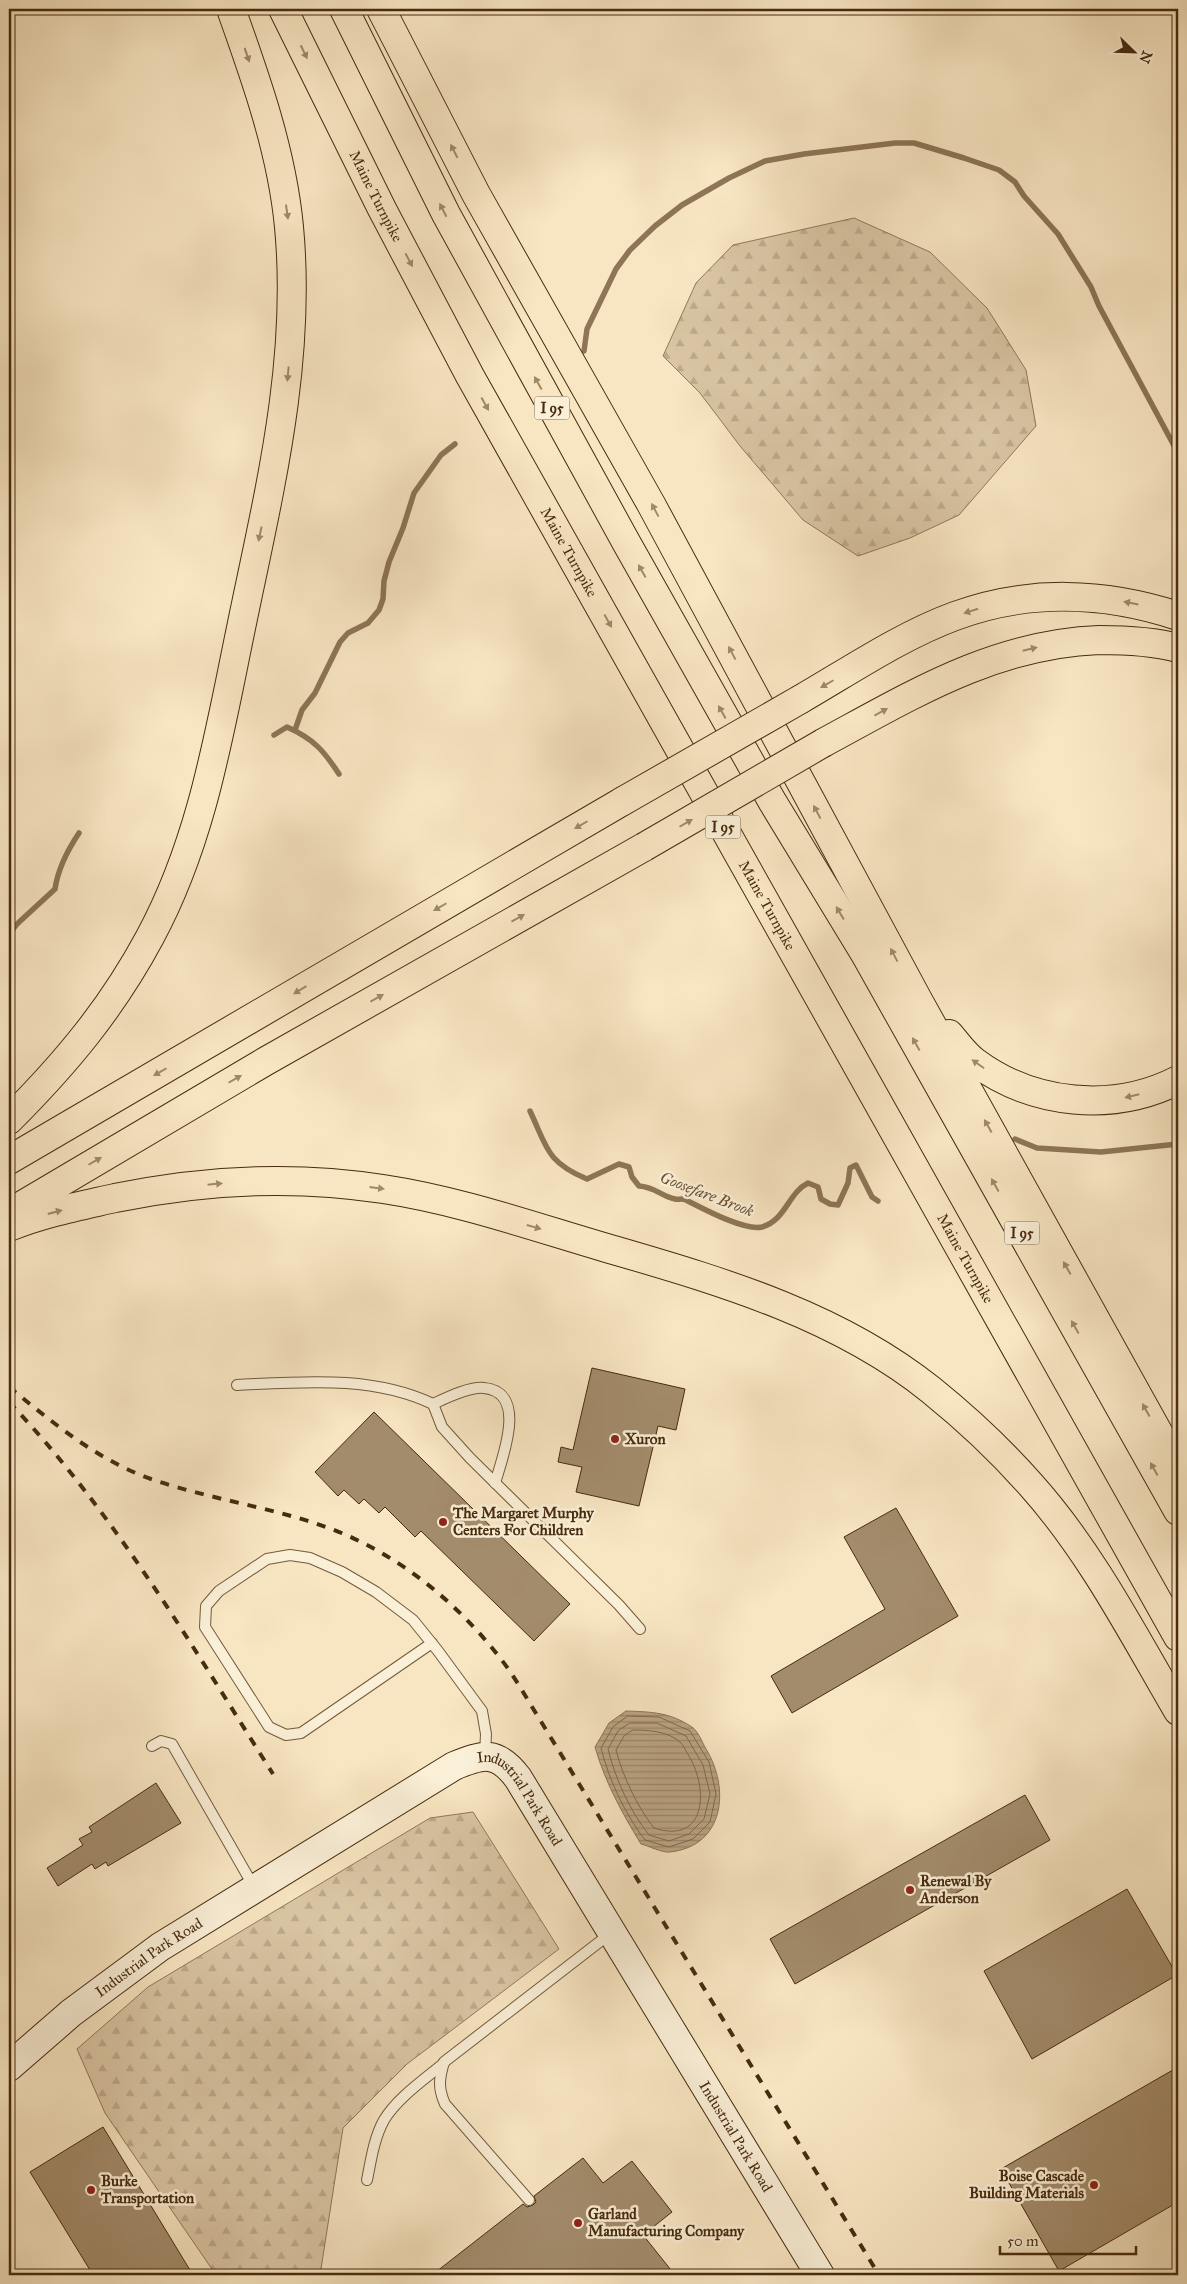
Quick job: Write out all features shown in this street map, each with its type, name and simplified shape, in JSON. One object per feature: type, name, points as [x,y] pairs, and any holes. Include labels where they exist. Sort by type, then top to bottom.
[{"type":"highway","points":[[9,1120],[70,1056],[115,996],[152,934],[185,859],[207,789],[269,493],[283,420],[291,346],[293,307],[289,228],[283,183],[259,88],[231,9]]},
{"type":"highway","name":"Maine Turnpike","points":[[283,9],[382,209],[470,376],[1178,1637]]},
{"type":"highway","name":"I 95","points":[[344,9],[446,214],[626,542],[772,800],[865,954],[1178,1511]]},
{"type":"highway","points":[[381,9],[476,194],[651,504],[916,998],[1178,1468]]},
{"type":"highway","points":[[9,1160],[623,801],[912,635],[955,616],[1003,602],[1045,596],[1115,600],[1152,607],[1178,616]]},
{"type":"highway","points":[[9,1213],[266,1061],[644,848],[823,743],[958,672],[1003,656],[1048,645],[1091,641],[1154,642],[1178,648]]},
{"type":"highway","points":[[916,998],[973,1061],[992,1073],[1027,1090],[1076,1100],[1111,1100],[1142,1093],[1178,1080]]},
{"type":"highway","points":[[9,1227],[26,1220],[82,1205],[152,1191],[270,1180],[350,1185],[383,1189],[462,1206],[707,1278],[792,1309],[866,1346],[906,1372],[960,1414],[1004,1456],[1033,1487],[1095,1570],[1178,1711]]},
{"type":"street","name":"Industrial Park Road","points":[[9,2067],[71,2013],[114,1979],[160,1947],[454,1766],[485,1756],[501,1760],[509,1766],[518,1778],[820,2275]]},
{"type":"lane","points":[[237,1385],[320,1381],[354,1384],[413,1395],[433,1404],[442,1427],[619,1605],[640,1630]]},
{"type":"lane","points":[[433,1404],[455,1394],[482,1387],[499,1392],[508,1402],[510,1419],[505,1448],[495,1482]]},
{"type":"lane","points":[[432,1643],[301,1733],[286,1735],[269,1727],[205,1627],[206,1606],[219,1591],[267,1559],[290,1556],[310,1558],[342,1572],[376,1592],[413,1620],[432,1643],[482,1711],[486,1734],[485,1756]]},
{"type":"lane","points":[[152,1746],[161,1741],[172,1744],[255,1888]]},
{"type":"lane","points":[[367,2180],[375,2141],[385,2119],[410,2090],[444,2062],[522,2008],[612,1932]]},
{"type":"lane","points":[[444,2062],[439,2079],[439,2091],[445,2104],[529,2200]]},
{"type":"lane","points":[[9,2270],[12,2275]]},
{"type":"green space","points":[[854,218],[930,252],[987,308],[1026,370],[1036,426],[959,515],[910,538],[858,556],[803,520],[740,446],[700,393],[663,356],[696,283],[733,245]]},
{"type":"green space","points":[[473,1812],[559,1949],[407,2064],[343,2128],[320,2275],[216,2275],[105,2113],[77,2049],[148,1987],[430,1818]]},
{"type":"water","points":[[626,1711],[668,1716],[684,1722],[696,1731],[714,1764],[720,1797],[718,1813],[712,1827],[702,1839],[688,1847],[667,1852],[641,1844],[609,1785],[595,1747],[609,1723]]},
{"type":"building","name":"Xuron","points":[[592,1368],[685,1389],[676,1430],[658,1426],[639,1506],[576,1492],[582,1467],[558,1462],[561,1447],[573,1450]]},
{"type":"building","name":"The Margaret Murphy Centers For Children","points":[[374,1412],[570,1604],[534,1641],[421,1531],[415,1537],[385,1507],[379,1513],[364,1499],[359,1504],[344,1490],[338,1496],[315,1472]]},
{"type":"building","points":[[896,1508],[958,1616],[792,1713],[771,1676],[885,1609],[844,1537]]},
{"type":"building","points":[[156,1783],[181,1823],[108,1866],[106,1862],[95,1869],[92,1864],[58,1886],[47,1868],[83,1845],[79,1839],[92,1832],[89,1827]]},
{"type":"building","name":"Renewal By Anderson","points":[[1025,1795],[1050,1840],[795,1984],[770,1939]]},
{"type":"building","points":[[1127,1889],[1177,1975],[1032,2059],[984,1971]]},
{"type":"building","name":"Boise Cascade Building Materials","points":[[1178,2067],[1178,2202],[1059,2271],[1001,2169]]},
{"type":"building","name":"Burke Transportation","points":[[103,2127],[193,2275],[93,2275],[30,2172]]},
{"type":"building","name":"Garland Manufacturing Company","points":[[583,2158],[603,2183],[632,2161],[672,2212],[643,2235],[675,2275],[432,2275],[523,2204],[527,2207],[533,2205],[536,2202],[534,2196]]},
{"type":"waterway","points":[[584,351],[587,329],[616,269],[630,250],[655,226],[682,205],[729,178],[765,161],[804,154],[895,143],[914,143],[999,170],[1015,182],[1024,196],[1058,234],[1091,287],[1099,306],[1178,453]]},
{"type":"waterway","points":[[295,730],[302,710],[315,693],[340,642],[348,633],[368,623],[379,610],[383,599],[384,581],[389,562],[403,528],[414,493],[441,455],[455,444]]},
{"type":"waterway","name":"Goosefare Brook","points":[[274,735],[287,727],[304,736],[323,752],[339,774]]},
{"type":"waterway","name":"Goosefare Brook","points":[[9,934],[17,924],[55,889],[58,874],[79,833]]},
{"type":"waterway","name":"Goosefare Brook","points":[[530,1111],[545,1144],[555,1160],[573,1173],[587,1179],[619,1164],[629,1167],[632,1177],[639,1186],[649,1188],[670,1198],[685,1199],[723,1218],[745,1226],[762,1227],[770,1224],[782,1213],[801,1187],[808,1183],[818,1187],[821,1199],[830,1204],[838,1205],[848,1183],[850,1168],[856,1165],[872,1197],[878,1201]]},
{"type":"waterway","name":"Goosefare Brook","points":[[1015,1139],[1037,1148],[1101,1152],[1178,1144]]},
{"type":"railway","points":[[9,1387],[76,1439],[112,1462],[131,1471],[175,1487],[320,1525],[367,1545],[410,1571],[430,1586],[467,1620],[515,1678],[879,2275]]},
{"type":"railway","points":[[9,1402],[47,1444],[117,1534],[182,1629],[273,1774]]},
{"type":"place","name":"Xuron","points":[[615,1439]]},
{"type":"place","name":"The Margaret Murphy Centers For Children","points":[[443,1522]]},
{"type":"place","name":"Renewal By Anderson","points":[[910,1890]]},
{"type":"place","name":"Boise Cascade Building Materials","points":[[1094,2185]]},
{"type":"place","name":"Burke Transportation","points":[[91,2190]]},
{"type":"place","name":"Garland Manufacturing Company","points":[[578,2223]]}]
